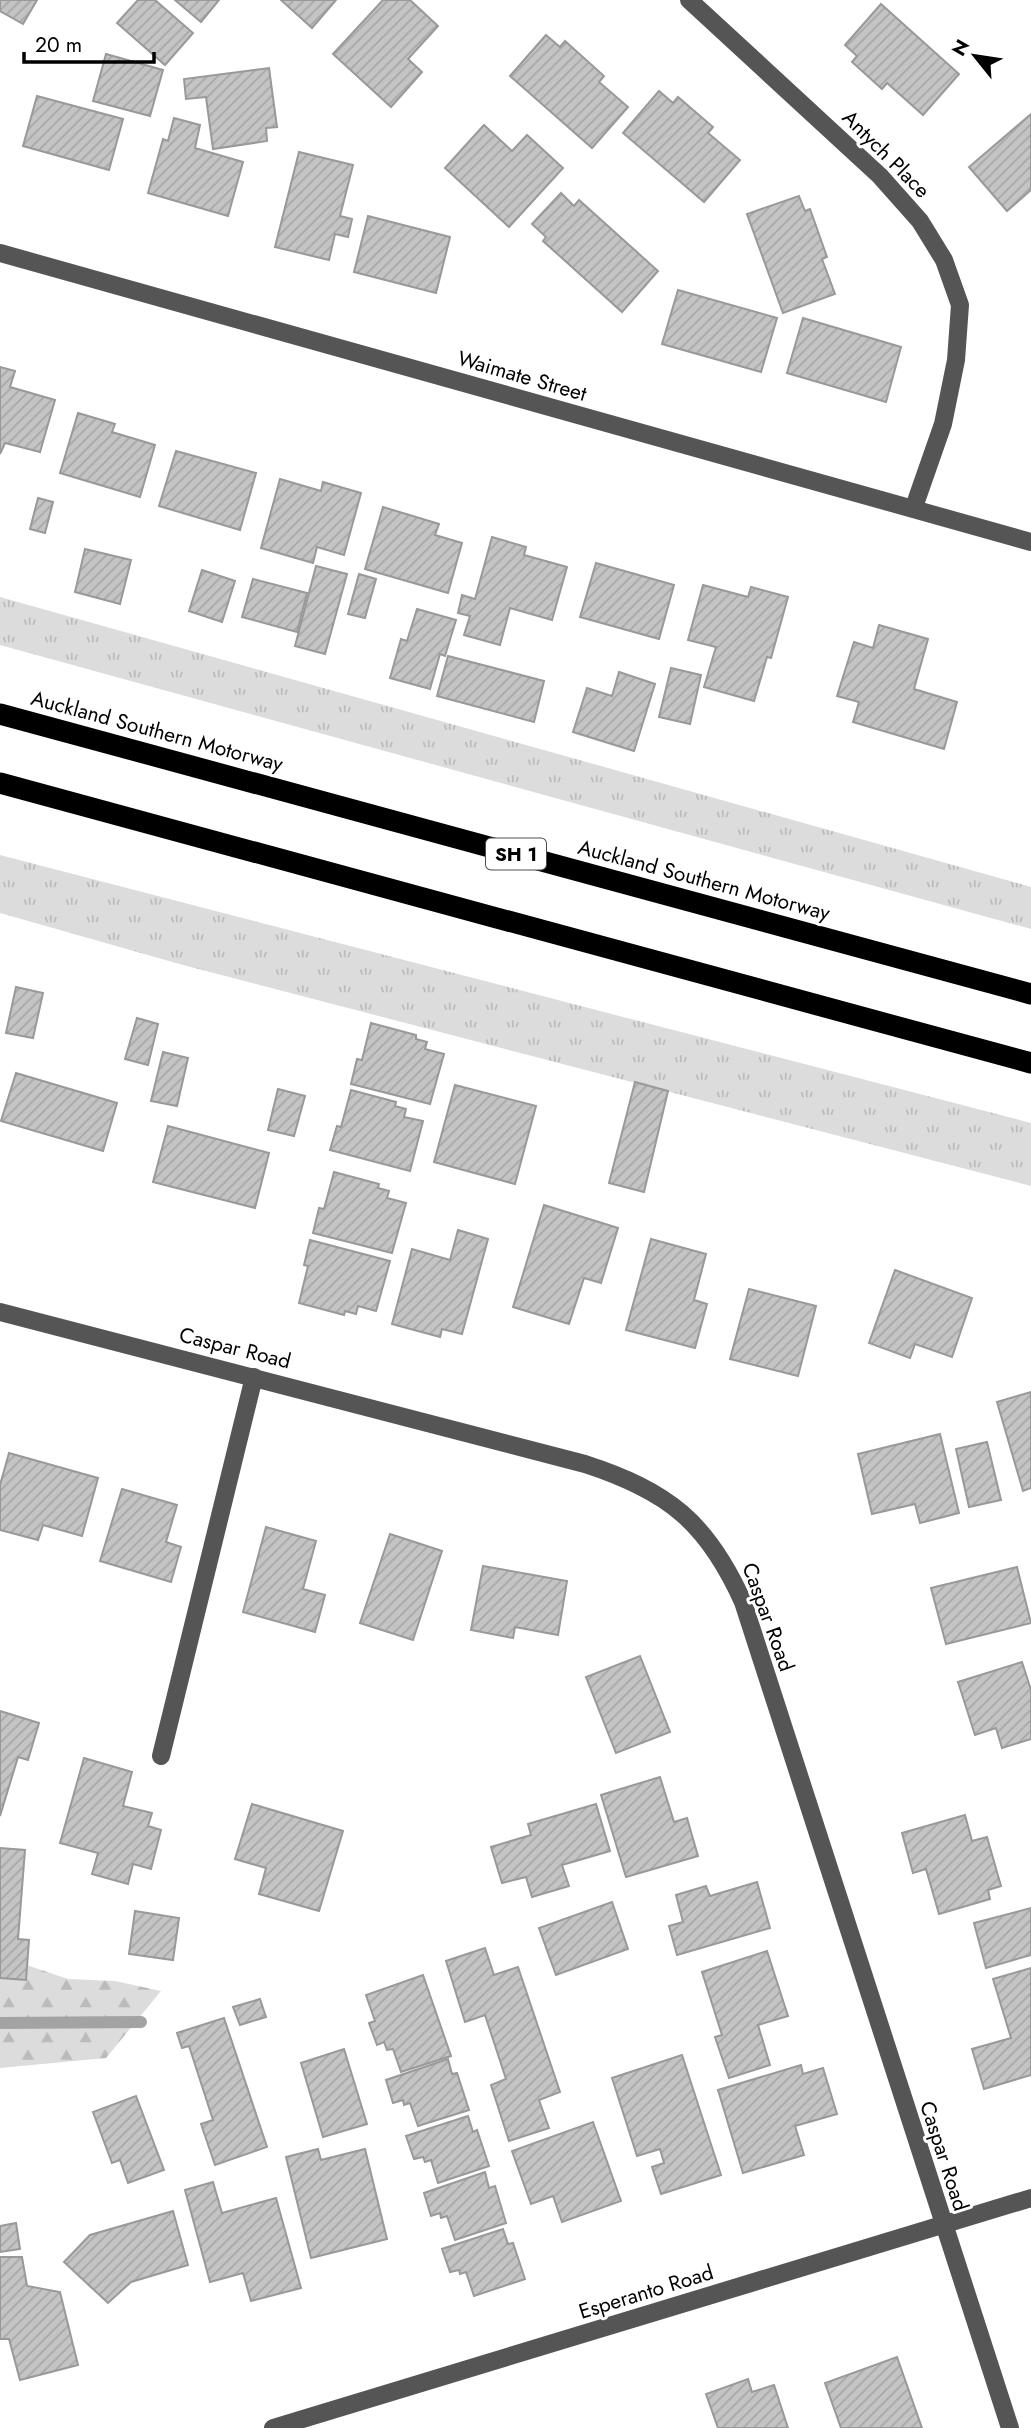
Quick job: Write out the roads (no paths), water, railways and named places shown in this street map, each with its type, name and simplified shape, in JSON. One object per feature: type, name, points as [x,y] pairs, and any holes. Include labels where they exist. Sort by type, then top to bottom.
[{"type":"highway","name":"Auckland Southern Motorway","points":[[0,714],[1031,994]]},
{"type":"highway","points":[[0,783],[1031,1063]]},
{"type":"street","name":"Antych Place","points":[[689,0],[880,176],[920,221],[944,260],[960,305],[956,360],[943,424],[914,507]]},
{"type":"street","name":"Waimate Street","points":[[0,253],[914,507],[1031,542]]},
{"type":"street","name":"Caspar Road","points":[[0,1312],[624,1477],[658,1495],[704,1534],[725,1563],[743,1602],[1010,2428]]},
{"type":"street","points":[[161,1756],[254,1377]]},
{"type":"street","name":"Esperanto Road","points":[[274,2428],[1031,2198]]},
{"type":"waterway","points":[[0,2023],[141,2022]]}]
